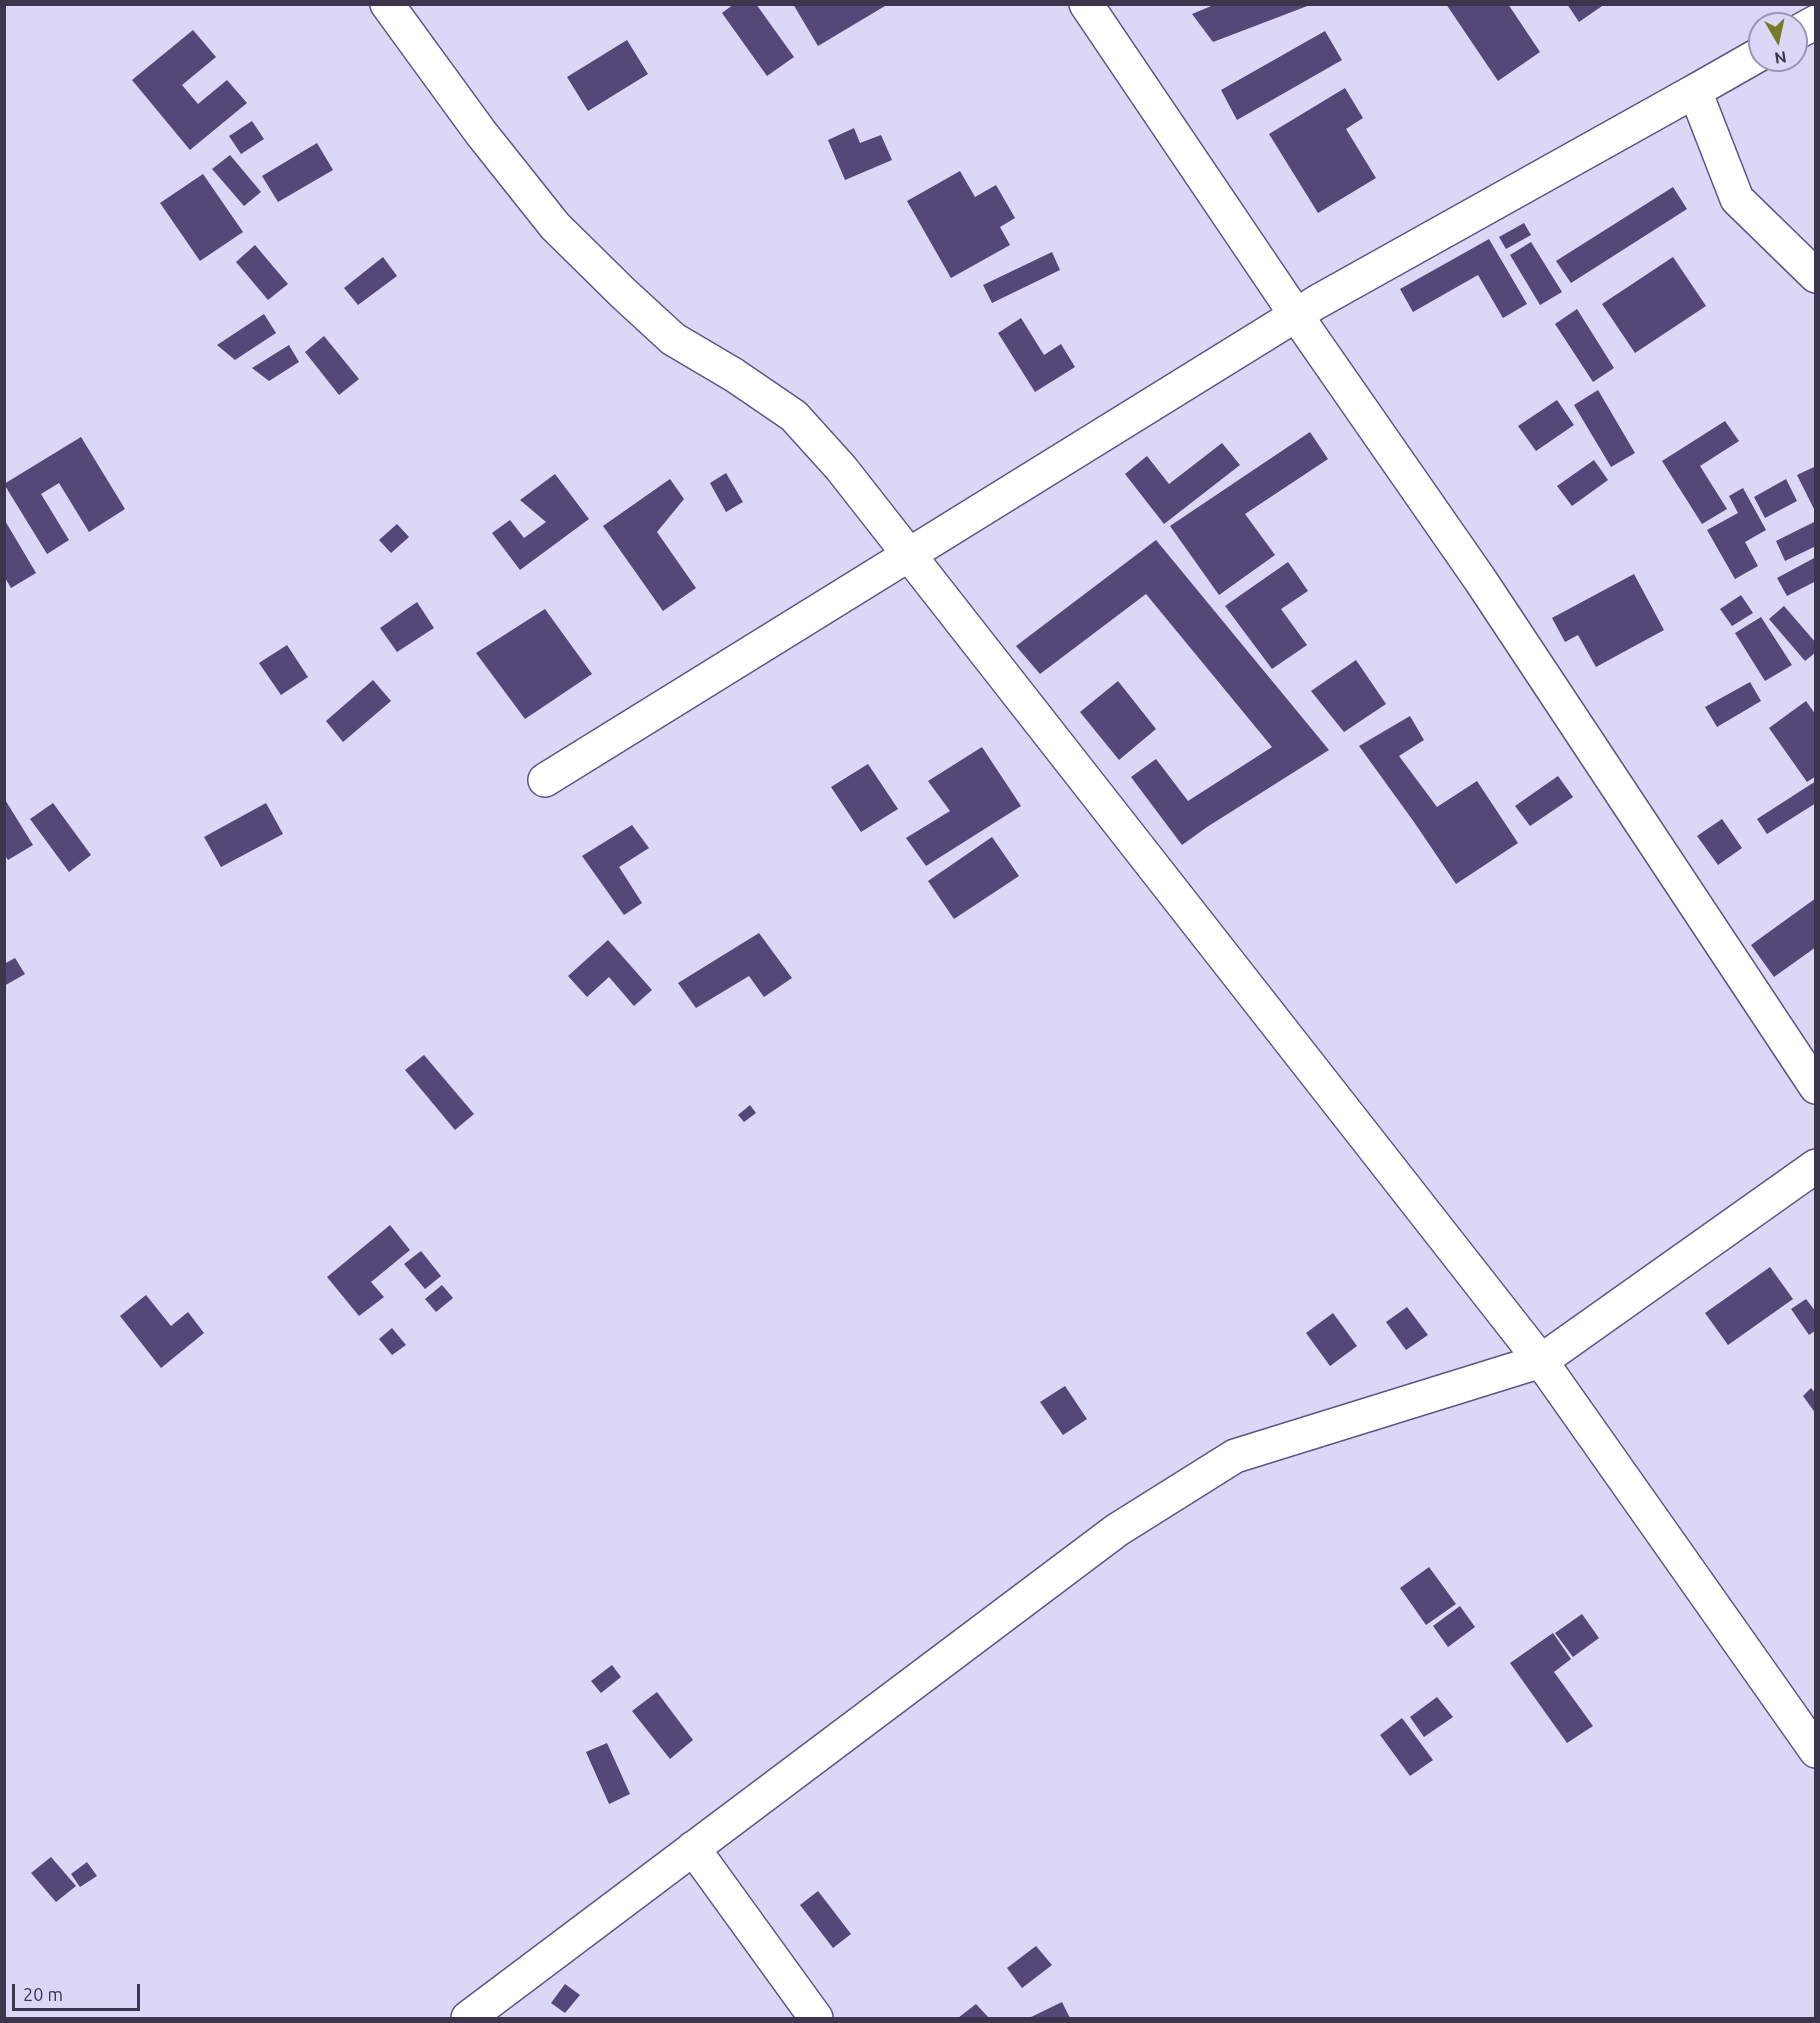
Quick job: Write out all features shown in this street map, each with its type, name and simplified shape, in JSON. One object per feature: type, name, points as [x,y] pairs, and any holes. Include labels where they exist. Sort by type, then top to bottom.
[{"type":"street","points":[[387,4],[481,133],[555,226],[673,339],[734,375],[794,416],[841,468],[1541,1361],[1815,1751]]},
{"type":"street","points":[[1086,4],[1296,315],[1481,581],[1815,1087]]},
{"type":"street","points":[[545,780],[1317,302],[1748,61]]},
{"type":"street","points":[[1695,91],[1737,199],[1815,276]]},
{"type":"street","points":[[468,2019],[1117,1530],[1234,1456],[1541,1361],[1815,1166]]},
{"type":"street","points":[[693,1848],[816,2019]]},
{"type":"building","points":[[734,4],[756,4],[794,57],[767,76],[722,13]]},
{"type":"building","points":[[793,4],[884,4],[885,6],[818,46]]},
{"type":"building","points":[[1216,4],[1310,5],[1213,42],[1192,14]]},
{"type":"building","points":[[1446,4],[1508,4],[1540,52],[1498,81]]},
{"type":"building","points":[[1567,4],[1605,4],[1579,22]]},
{"type":"building","points":[[193,30],[216,57],[182,85],[198,104],[227,80],[247,103],[190,150],[132,80]]},
{"type":"building","points":[[1325,31],[1342,60],[1237,120],[1221,90]]},
{"type":"building","points":[[627,40],[648,74],[588,111],[567,77]]},
{"type":"building","points":[[1345,88],[1363,118],[1346,129],[1376,178],[1318,213],[1269,134]]},
{"type":"building","points":[[252,121],[264,139],[241,154],[229,136]]},
{"type":"building","points":[[854,128],[860,143],[881,135],[892,160],[845,180],[828,140]]},
{"type":"building","points":[[317,143],[333,170],[278,202],[262,176]]},
{"type":"building","points":[[230,155],[261,192],[244,206],[212,169]]},
{"type":"building","points":[[960,171],[975,197],[996,185],[1015,218],[1000,227],[1010,245],[951,278],[907,201]]},
{"type":"building","points":[[203,174],[243,232],[200,261],[160,203]]},
{"type":"building","points":[[1673,187],[1687,209],[1571,283],[1556,261]]},
{"type":"building","points":[[1524,223],[1531,235],[1506,249],[1499,237]]},
{"type":"building","points":[[1489,239],[1527,304],[1503,318],[1478,275],[1413,312],[1400,289]]},
{"type":"building","points":[[1531,242],[1562,292],[1540,305],[1510,255]]},
{"type":"building","points":[[255,245],[288,284],[268,300],[236,262]]},
{"type":"building","points":[[1052,252],[1060,270],[992,303],[983,285]]},
{"type":"building","points":[[383,257],[397,276],[358,305],[344,288]]},
{"type":"building","points":[[1673,257],[1706,306],[1635,353],[1602,304]]},
{"type":"building","points":[[1577,309],[1614,368],[1593,382],[1555,324]]},
{"type":"building","points":[[264,314],[276,333],[235,360],[217,345]]},
{"type":"building","points":[[1021,318],[1044,355],[1061,344],[1075,367],[1035,392],[998,333]]},
{"type":"building","points":[[324,336],[359,379],[339,395],[305,352]]},
{"type":"building","points":[[289,345],[299,362],[269,381],[252,368]]},
{"type":"building","points":[[1598,390],[1635,453],[1611,467],[1574,405]]},
{"type":"building","points":[[1557,400],[1574,425],[1536,451],[1518,426]]},
{"type":"building","points":[[1725,421],[1739,441],[1700,466],[1727,509],[1702,524],[1662,461]]},
{"type":"building","points":[[1310,432],[1328,459],[1245,514],[1275,555],[1219,595],[1170,526]]},
{"type":"building","points":[[81,437],[125,509],[89,532],[59,483],[41,494],[69,540],[47,554],[4,484]]},
{"type":"building","points":[[1222,443],[1240,465],[1164,524],[1125,474],[1147,456],[1169,484]]},
{"type":"building","points":[[1594,460],[1608,480],[1572,506],[1557,486]]},
{"type":"building","points":[[1816,466],[1816,513],[1797,475]]},
{"type":"building","points":[[726,473],[743,502],[726,512],[710,483]]},
{"type":"building","points":[[555,474],[589,519],[520,570],[492,533],[510,520],[524,538],[546,522],[520,500]]},
{"type":"building","points":[[670,479],[684,499],[657,532],[696,588],[663,611],[603,526]]},
{"type":"building","points":[[1786,479],[1797,501],[1765,518],[1754,497]]},
{"type":"building","points":[[1743,488],[1766,530],[1745,542],[1758,566],[1735,579],[1707,530],[1738,513],[1729,496]]},
{"type":"building","points":[[4,519],[36,573],[11,588],[4,576]]},
{"type":"building","points":[[1816,521],[1816,546],[1785,561],[1776,541]]},
{"type":"building","points":[[397,524],[409,537],[391,553],[379,540]]},
{"type":"building","points":[[1156,540],[1329,750],[1182,845],[1131,777],[1156,759],[1188,801],[1272,747],[1146,594],[1040,674],[1016,646]]},
{"type":"building","points":[[1816,557],[1816,581],[1787,596],[1777,578]]},
{"type":"building","points":[[1288,562],[1308,591],[1281,609],[1307,645],[1272,669],[1225,606]]},
{"type":"building","points":[[1634,574],[1664,630],[1596,667],[1578,635],[1565,642],[1552,618]]},
{"type":"building","points":[[1741,595],[1753,613],[1732,626],[1720,609]]},
{"type":"building","points":[[417,602],[434,628],[397,652],[380,628]]},
{"type":"building","points":[[1784,606],[1816,643],[1816,652],[1805,661],[1769,619]]},
{"type":"building","points":[[545,609],[592,674],[525,719],[476,653]]},
{"type":"building","points":[[1761,617],[1792,665],[1765,681],[1735,633]]},
{"type":"building","points":[[287,645],[308,677],[281,695],[259,663]]},
{"type":"building","points":[[1356,660],[1386,704],[1344,732],[1311,691]]},
{"type":"building","points":[[373,680],[391,701],[343,742],[326,721]]},
{"type":"building","points":[[1118,681],[1156,729],[1119,760],[1080,712]]},
{"type":"building","points":[[1750,682],[1761,701],[1717,727],[1705,707]]},
{"type":"building","points":[[1806,701],[1816,715],[1816,776],[1807,782],[1769,728]]},
{"type":"building","points":[[1410,716],[1424,740],[1399,756],[1437,807],[1477,781],[1518,843],[1456,884],[1359,746]]},
{"type":"building","points":[[982,747],[1021,806],[926,866],[906,838],[950,811],[928,781]]},
{"type":"building","points":[[868,764],[898,809],[861,832],[831,787]]},
{"type":"building","points":[[1558,776],[1573,797],[1530,826],[1515,806]]},
{"type":"building","points":[[1816,781],[1816,803],[1767,834],[1757,819]]},
{"type":"building","points":[[4,798],[33,845],[8,860],[4,854]]},
{"type":"building","points":[[53,803],[91,855],[69,872],[30,819]]},
{"type":"building","points":[[266,803],[283,834],[221,867],[204,837]]},
{"type":"building","points":[[1722,819],[1742,848],[1718,865],[1697,836]]},
{"type":"building","points":[[632,825],[649,848],[619,867],[642,903],[624,915],[582,856]]},
{"type":"building","points":[[992,837],[1019,876],[954,919],[928,881]]},
{"type":"building","points":[[1816,898],[1816,947],[1774,977],[1751,945]]},
{"type":"building","points":[[759,933],[792,978],[764,997],[749,976],[696,1008],[678,983]]},
{"type":"building","points":[[608,940],[652,990],[634,1006],[609,977],[587,997],[568,976]]},
{"type":"building","points":[[15,958],[25,974],[4,986],[4,964]]},
{"type":"building","points":[[424,1055],[474,1114],[455,1130],[405,1070]]},
{"type":"building","points":[[750,1105],[756,1113],[744,1122],[738,1115]]},
{"type":"building","points":[[390,1225],[410,1250],[371,1282],[384,1297],[359,1316],[327,1277]]},
{"type":"building","points":[[421,1251],[441,1276],[425,1289],[404,1264]]},
{"type":"building","points":[[1770,1267],[1793,1299],[1728,1345],[1705,1313]]},
{"type":"building","points":[[442,1285],[453,1298],[436,1312],[425,1299]]},
{"type":"building","points":[[146,1295],[171,1326],[188,1312],[204,1333],[161,1368],[120,1316]]},
{"type":"building","points":[[1806,1299],[1816,1312],[1816,1330],[1809,1335],[1791,1309]]},
{"type":"building","points":[[1407,1307],[1428,1335],[1406,1350],[1386,1322]]},
{"type":"building","points":[[1333,1313],[1357,1346],[1330,1366],[1306,1333]]},
{"type":"building","points":[[392,1328],[406,1345],[392,1355],[379,1339]]},
{"type":"building","points":[[1065,1386],[1087,1419],[1063,1435],[1040,1402]]},
{"type":"building","points":[[1811,1388],[1816,1394],[1816,1414],[1803,1396]]},
{"type":"building","points":[[1429,1567],[1456,1604],[1426,1625],[1400,1588]]},
{"type":"building","points":[[1460,1606],[1475,1627],[1448,1647],[1433,1626]]},
{"type":"building","points":[[1582,1614],[1599,1638],[1573,1657],[1555,1633]]},
{"type":"building","points":[[1553,1633],[1571,1659],[1554,1672],[1593,1726],[1567,1743],[1510,1663]]},
{"type":"building","points":[[612,1665],[621,1677],[601,1693],[591,1681]]},
{"type":"building","points":[[657,1692],[693,1740],[670,1759],[632,1711]]},
{"type":"building","points":[[1437,1697],[1453,1717],[1424,1737],[1410,1717]]},
{"type":"building","points":[[1402,1718],[1433,1760],[1410,1776],[1380,1735]]},
{"type":"building","points":[[607,1743],[630,1794],[609,1804],[586,1752]]},
{"type":"building","points":[[51,1857],[76,1886],[56,1902],[31,1873]]},
{"type":"building","points":[[87,1862],[97,1876],[80,1887],[71,1874]]},
{"type":"building","points":[[818,1891],[851,1934],[833,1948],[800,1905]]},
{"type":"building","points":[[1036,1946],[1052,1965],[1022,1988],[1007,1968]]},
{"type":"building","points":[[565,1984],[580,1995],[565,2013],[551,2003]]},
{"type":"building","points":[[1062,2002],[1070,2018],[1029,2018]]},
{"type":"building","points":[[976,2004],[989,2018],[958,2018]]}]
